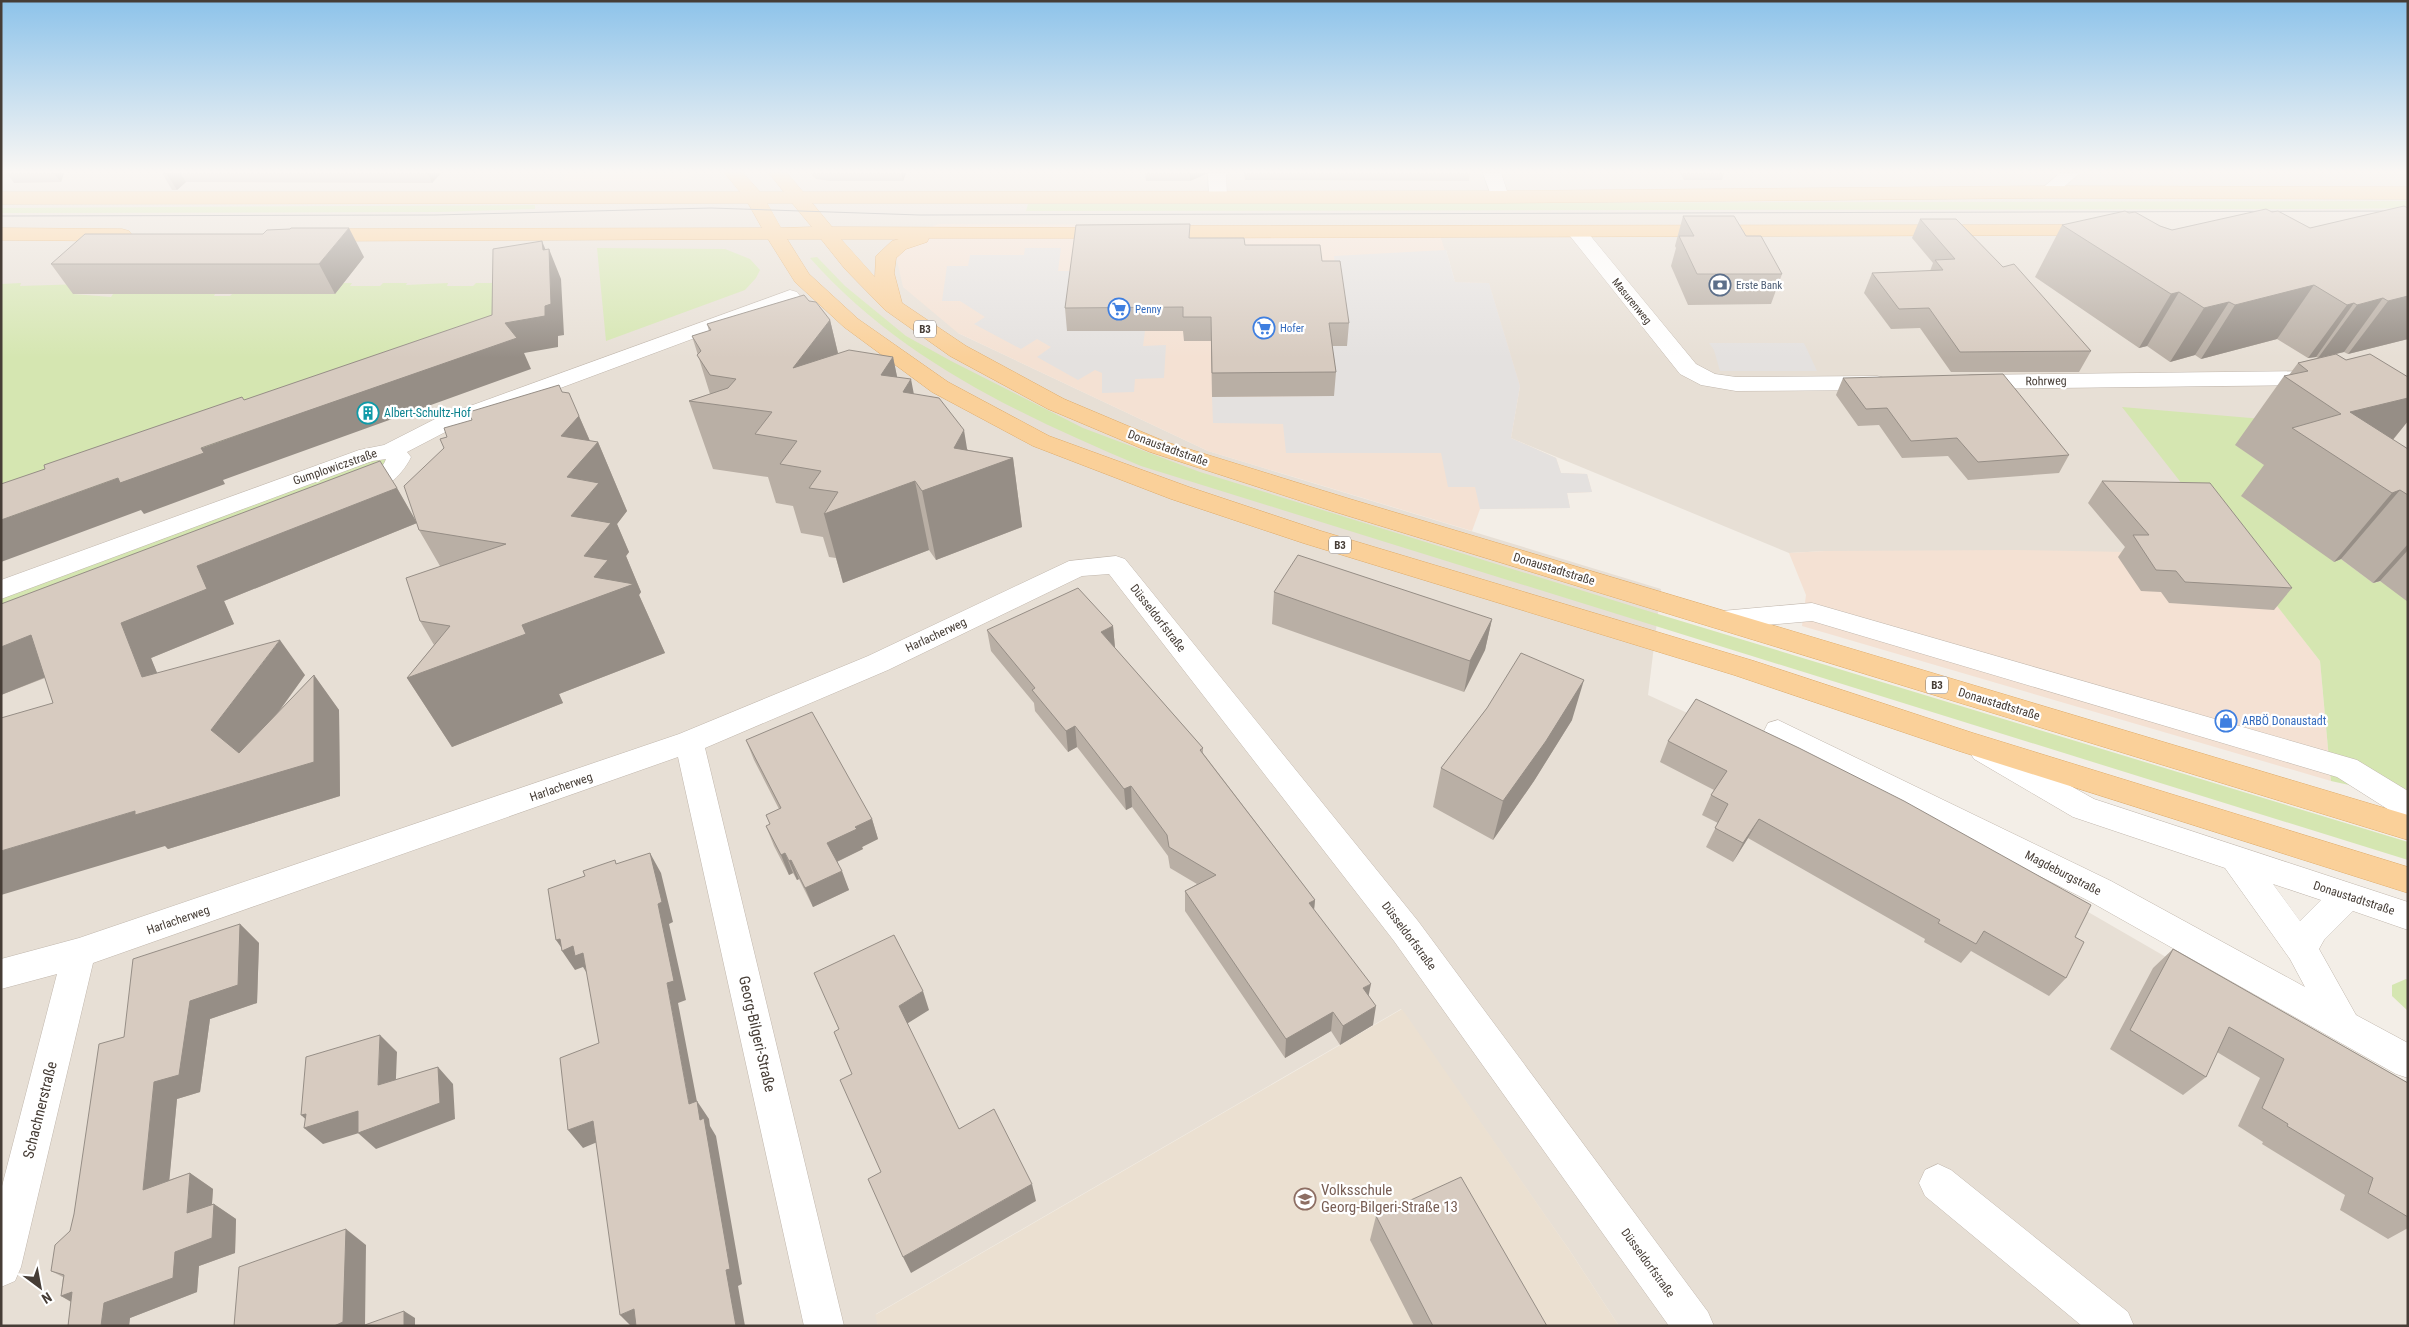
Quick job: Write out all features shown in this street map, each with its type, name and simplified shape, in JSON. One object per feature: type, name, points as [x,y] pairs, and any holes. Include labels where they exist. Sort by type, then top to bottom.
[{"type":"main road","points":[[129,235],[139,235]]},
{"type":"main road","points":[[296,235],[331,235]]},
{"type":"main road","name":"Donaustadtstraße","points":[[775,235],[802,278],[851,322],[940,387],[1041,442],[1180,493],[1312,536],[1734,665],[1969,743],[2408,880]]},
{"type":"main road","name":"Donaustadtstraße","points":[[828,235],[852,266],[892,306],[958,351],[1056,404],[1158,446],[1305,494],[2408,828]]},
{"type":"main road","points":[[892,306],[884,273],[886,256],[899,245],[937,235]]},
{"type":"street","name":"Masurenweg","points":[[1579,235],[1688,369],[1709,380],[1736,384],[1893,382]]},
{"type":"street","points":[[390,451],[445,423],[790,296]]},
{"type":"street","name":"Rohrweg","points":[[1952,382],[2341,378]]},
{"type":"street","name":"Gumplowiczstraße","points":[[1,590],[367,455],[390,451],[399,457],[394,469],[380,479],[334,499]]},
{"type":"street","name":"Harlacherweg","points":[[1,974],[79,953],[690,742],[878,663],[1078,567],[1106,564]]},
{"type":"street","name":"Düsseldorfstraße","points":[[1106,564],[1116,565],[1406,931],[1694,1326]]},
{"type":"street","points":[[1722,620],[1812,612],[2347,768],[2408,806]]},
{"type":"street","name":"Magdeburgstraße","points":[[1778,731],[2100,891],[2408,1062]]},
{"type":"street","name":"Georg-Bilgeri-Straße","points":[[690,742],[824,1326]]},
{"type":"street","name":"Donaustadtstraße","points":[[1969,743],[2084,808],[2408,916]]},
{"type":"street","points":[[2237,860],[2302,949],[2343,1025]]},
{"type":"street","points":[[2302,949],[2312,930],[2347,896]]},
{"type":"street","name":"Schachnerstraße","points":[[1,1267],[79,953]]},
{"type":"street","points":[[1938,1183],[2114,1326]]},
{"type":"shaded area","points":[[1,235],[2408,235],[2408,681],[2237,554],[1825,551],[1789,553],[1511,438],[1520,386],[1455,282],[1446,250],[958,333],[1208,451],[1661,589],[1648,695],[1955,835],[2408,1097],[2408,1326],[1619,1326],[1570,1251],[1401,1009],[876,1314],[878,1326],[1,1326]]},
{"type":"shaded area","points":[[905,235],[1440,235],[1455,282],[1489,283],[1520,386],[1511,438],[1556,458],[1561,473],[1587,474],[1592,492],[1567,493],[1570,508],[1480,509],[1472,531],[1208,451],[958,333],[903,287],[892,239]]},
{"type":"shaded area","points":[[1025,248],[1061,248],[1058,271],[1075,271],[1067,331],[1145,331],[1143,346],[1166,345],[1164,378],[1135,379],[1134,392],[1102,393],[1102,373],[1095,370],[1078,380],[1037,357],[1051,347],[1037,339],[1021,349],[974,324],[985,317],[960,301],[942,301],[947,266],[968,266],[970,255],[1024,255]]},
{"type":"shaded area","points":[[1446,250],[1455,282],[1489,283],[1520,386],[1511,438],[1556,458],[1561,473],[1587,474],[1592,492],[1567,493],[1570,508],[1480,509],[1475,487],[1448,487],[1441,453],[1286,453],[1283,424],[1213,423],[1212,397],[1333,396],[1328,346],[1347,346],[1334,256]]},
{"type":"shaded area","points":[[1709,343],[1804,343],[1817,371],[1720,371],[1714,350]]},
{"type":"shaded area","name":"ARBÖ Donaustadt","points":[[2015,550],[2237,554],[2320,661],[2331,781],[1802,626],[1806,595],[1789,553],[1825,551]]},
{"type":"shaded area","name":"Volksschule Georg-Bilgeri-Straße 13","points":[[1402,1009],[1570,1251],[1619,1326],[878,1326],[875,1315]]},
{"type":"green space","points":[[597,248],[725,249],[750,259],[760,270],[756,278],[745,290],[606,341]]},
{"type":"green space","points":[[817,257],[845,286],[906,336],[1083,428],[1200,472],[1648,611],[2408,842],[2408,860],[1141,466],[1007,405],[922,355],[882,326],[845,294],[810,258]]},
{"type":"green space","points":[[21,283],[20,286],[84,284],[73,294],[111,297],[113,294],[215,294],[214,296],[230,296],[232,294],[254,294],[264,283],[352,283],[350,286],[380,286],[383,283],[407,283],[406,285],[448,283],[447,286],[473,286],[476,283],[496,283],[506,348],[1,530],[1,284]]},
{"type":"green space","points":[[2122,407],[2286,421],[2236,445],[2289,483],[2334,562],[2341,559],[2373,583],[2388,580],[2408,594],[2408,798],[2331,781],[2320,661]]},
{"type":"green space","points":[[385,456],[394,462],[1,607],[1,594]]},
{"type":"green space","points":[[2406,979],[2408,980],[2408,1011],[2392,996],[2392,985]]},
{"type":"building","points":[[84,235],[343,235],[319,264],[51,264]]},
{"type":"building","points":[[1075,235],[1189,235],[1189,238],[1244,238],[1245,245],[1320,245],[1322,261],[1340,261],[1349,323],[1329,323],[1336,372],[1212,373],[1211,317],[1183,317],[1183,307],[1065,308]]},
{"type":"building","points":[[1934,235],[1972,235],[2003,267],[2014,264],[2091,351],[1960,352],[1929,308],[1899,309],[1872,273],[1943,270],[1935,260],[1955,259]]},
{"type":"building","points":[[2078,235],[2408,235],[2408,296],[2388,301],[2383,298],[2357,305],[2354,303],[2347,305],[2314,285],[2235,305],[2229,302],[2204,308],[2179,292],[2171,294]]},
{"type":"building","points":[[1679,236],[1761,236],[1782,274],[1697,274]]},
{"type":"building","points":[[542,241],[543,250],[549,249],[551,304],[545,306],[545,316],[505,323],[517,338],[201,448],[204,453],[120,483],[118,478],[1,520],[1,484],[45,469],[44,465],[242,397],[244,400],[492,315],[493,249]]},
{"type":"building","points":[[804,295],[809,301],[816,302],[830,320],[793,368],[849,350],[893,357],[881,375],[911,379],[903,392],[939,398],[964,430],[954,448],[1013,458],[922,491],[915,481],[824,514],[838,492],[809,488],[821,471],[780,464],[797,441],[755,434],[772,412],[689,401],[728,388],[736,379],[710,375],[697,355],[701,351],[692,336],[711,330],[707,324]]},
{"type":"building","points":[[2336,354],[2346,360],[2370,354],[2408,377],[2408,398],[2350,412],[2408,449],[2408,495],[2400,490],[2392,493],[2292,428],[2341,414],[2284,376],[2308,371],[2298,363]]},
{"type":"building","points":[[2003,374],[2069,455],[1978,462],[1957,438],[1911,441],[1887,408],[1866,409],[1843,378]]},
{"type":"building","points":[[559,385],[562,392],[569,393],[579,416],[561,436],[598,442],[567,477],[599,483],[571,516],[611,523],[584,556],[608,560],[594,577],[634,584],[522,625],[526,634],[407,678],[450,626],[420,621],[406,578],[506,544],[419,530],[404,486],[444,448],[440,439],[447,437],[444,428],[472,420],[469,412]]},
{"type":"building","points":[[380,461],[397,488],[197,566],[207,589],[121,623],[142,677],[280,640],[211,730],[239,753],[314,675],[314,762],[135,815],[135,811],[1,851],[1,718],[53,703],[31,635],[1,647],[1,604]]},
{"type":"building","points":[[2102,481],[2210,483],[2292,588],[2185,582],[2176,571],[2156,570],[2133,535],[2149,535]]},
{"type":"building","points":[[1298,555],[1492,619],[1470,661],[1274,592]]},
{"type":"building","points":[[1078,588],[1113,626],[1101,632],[1203,748],[1200,750],[1315,900],[1309,903],[1371,984],[1363,988],[1376,1006],[1343,1026],[1333,1012],[1286,1039],[1185,891],[1216,875],[1169,847],[1167,835],[1131,786],[1124,789],[1075,726],[1066,731],[1032,690],[1035,688],[987,630]]},
{"type":"building","points":[[1521,653],[1584,680],[1546,741],[1503,801],[1441,768],[1487,708]]},
{"type":"building","points":[[1696,699],[1904,801],[2091,905],[2075,937],[2084,942],[2066,978],[1984,931],[1976,944],[1938,923],[1940,920],[1759,819],[1743,843],[1715,828],[1728,804],[1711,795],[1727,771],[1668,741]]},
{"type":"building","points":[[812,712],[872,819],[855,827],[857,829],[827,843],[842,871],[805,888],[791,860],[789,861],[785,853],[781,855],[766,826],[770,824],[766,815],[781,808],[746,740]]},
{"type":"building","points":[[650,853],[662,902],[658,904],[674,981],[667,983],[689,1104],[697,1101],[700,1120],[704,1118],[730,1269],[726,1270],[736,1326],[636,1326],[634,1309],[620,1315],[593,1121],[568,1130],[560,1058],[599,1043],[583,953],[575,956],[573,946],[562,951],[560,939],[556,940],[548,889],[585,876],[583,871],[615,860],[616,864]]},
{"type":"building","points":[[240,924],[238,985],[190,1001],[179,1075],[154,1082],[143,1190],[190,1173],[187,1213],[214,1204],[212,1238],[175,1252],[173,1278],[104,1303],[101,1326],[68,1326],[72,1292],[61,1296],[64,1275],[51,1271],[55,1245],[70,1231],[74,1214],[99,1044],[124,1037],[133,959]]},
{"type":"building","points":[[894,935],[923,991],[899,1006],[959,1129],[994,1109],[1032,1184],[903,1257],[868,1179],[881,1172],[840,1080],[852,1074],[834,1032],[839,1029],[814,973]]},
{"type":"building","points":[[2173,949],[2408,1083],[2408,1217],[2368,1193],[2373,1178],[2287,1126],[2288,1124],[2262,1108],[2284,1059],[2229,1027],[2206,1077],[2130,1030]]},
{"type":"building","points":[[380,1035],[378,1085],[438,1067],[440,1103],[358,1133],[358,1111],[304,1128],[306,1114],[301,1115],[306,1057]]},
{"type":"building","points":[[1461,1177],[1547,1326],[1433,1326],[1376,1216]]},
{"type":"building","points":[[346,1229],[343,1322],[334,1326],[234,1326],[239,1267]]},
{"type":"building","points":[[404,1311],[404,1326],[362,1326]]},
{"type":"place","name":"Erste Bank","points":[[1720,285]]},
{"type":"place","name":"Penny","points":[[1119,309]]},
{"type":"place","name":"Hofer","points":[[1264,328]]},
{"type":"place","name":"Albert-Schultz-Hof","points":[[368,413]]},
{"type":"place","name":"ARBÖ Donaustadt","points":[[2226,721]]},
{"type":"place","name":"Volksschule Georg-Bilgeri-Straße 13","points":[[1305,1199]]}]
